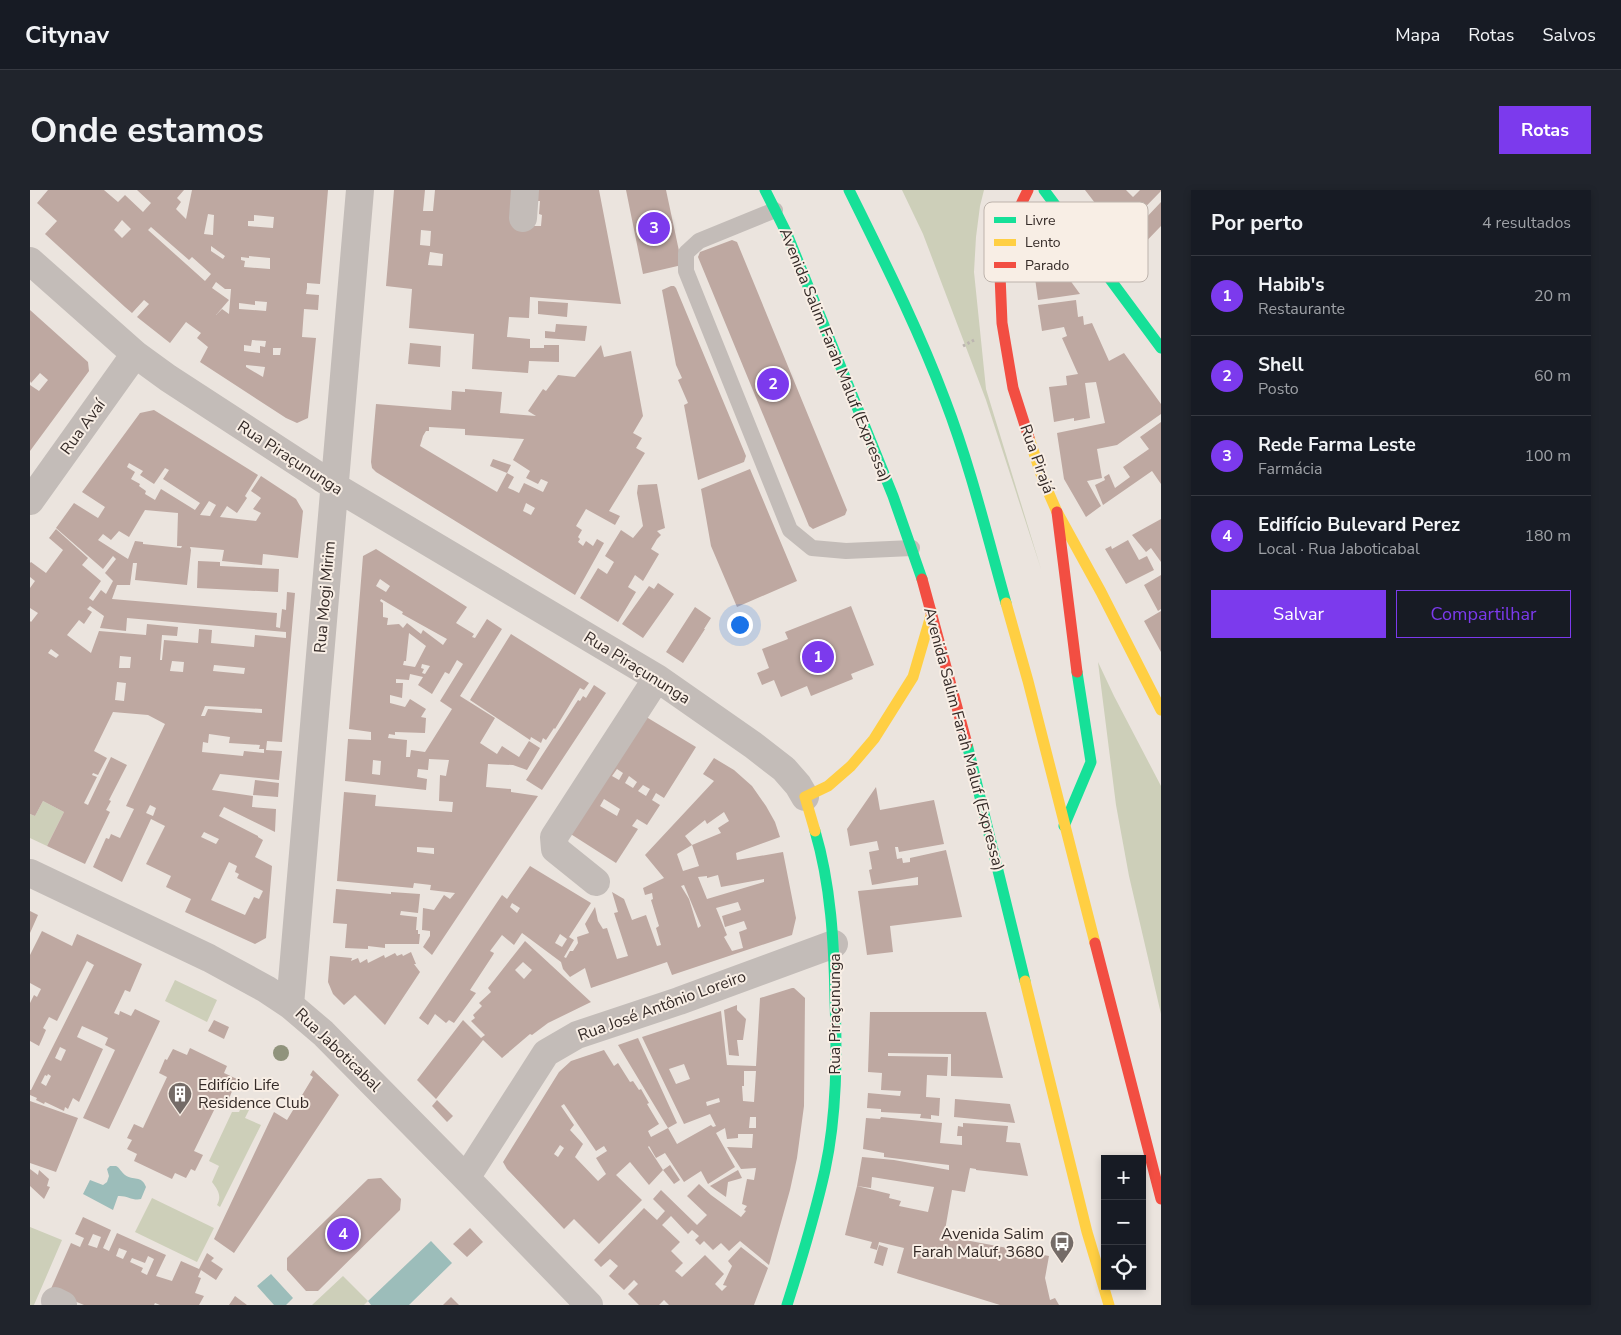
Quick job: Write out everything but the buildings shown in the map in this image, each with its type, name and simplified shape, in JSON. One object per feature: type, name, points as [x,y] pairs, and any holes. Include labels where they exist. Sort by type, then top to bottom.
[{"type":"main road","name":"Avenida Salim Farah Maluf (Expressa)","points":[[765,190],[791,243],[893,496],[932,612],[968,747],[1087,1232],[1109,1305]]},
{"type":"main road","points":[[849,190],[916,327],[946,401],[970,475],[1028,681],[1161,1199]]},
{"type":"main road","name":"Rua Pirajá","points":[[1022,202],[1028,190]]},
{"type":"main road","points":[[1044,190],[1053,202]]},
{"type":"main road","name":"Rua Pirajá","points":[[1000,282],[1002,323],[1013,388],[1043,480],[1057,512],[1101,592],[1161,710]]},
{"type":"main road","points":[[1112,282],[1161,348]]},
{"type":"main road","points":[[1057,512],[1073,649],[1090,762],[1064,826]]},
{"type":"main road","points":[[806,797],[828,786],[851,766],[874,739],[913,677],[932,612]]},
{"type":"main road","name":"Rua Piraçununga","points":[[787,1305],[825,1169],[833,1115],[836,1057],[834,944],[822,855],[806,797]]},
{"type":"street","name":"Rua Mogi Mirim","points":[[290,1005],[360,190]]},
{"type":"street","points":[[523,218],[525,190]]},
{"type":"street","name":"Rua Piraçununga","points":[[30,261],[135,354],[168,378],[334,486],[657,678],[753,744],[784,769],[806,797]]},
{"type":"street","name":"Rua Avaí","points":[[30,501],[135,354]]},
{"type":"street","points":[[596,882],[555,849],[554,837],[657,678]]},
{"type":"street","name":"Rua Jaboticabal","points":[[30,873],[209,958],[252,981],[290,1005],[323,1033],[589,1305]]},
{"type":"street","name":"Rua José Antônio Loreiro","points":[[466,1178],[546,1053],[578,1035],[679,1001],[834,944]]},
{"type":"lane","points":[[775,210],[699,241],[686,253],[686,271],[790,530],[812,548],[846,551],[912,548]]},
{"type":"green space","points":[[902,190],[984,190],[976,237],[974,272],[986,389],[1041,569],[986,400],[923,234]]},
{"type":"green space","points":[[1098,662],[1161,786],[1161,1014],[1129,876],[1116,805]]},
{"type":"green space","points":[[43,801],[64,812],[47,846],[30,838],[30,814],[35,816]]},
{"type":"green space","points":[[175,980],[217,1000],[207,1022],[165,1001]]},
{"type":"green space","points":[[245,1099],[253,1102],[245,1118],[261,1125],[220,1207],[217,1205],[219,1193],[212,1182],[219,1166],[209,1161],[232,1112],[239,1112]]},
{"type":"green space","points":[[152,1198],[214,1228],[197,1262],[135,1232]]},
{"type":"green space","points":[[30,1227],[62,1240],[34,1305],[30,1305]]},
{"type":"green space","points":[[343,1276],[368,1301],[364,1305],[312,1305]]},
{"type":"water","points":[[110,1166],[116,1166],[128,1177],[144,1183],[146,1187],[141,1199],[118,1196],[113,1210],[83,1194],[90,1180],[103,1185],[107,1182],[109,1176],[107,1169]]},
{"type":"water","points":[[431,1241],[452,1263],[409,1305],[371,1305],[368,1301]]},
{"type":"water","points":[[271,1274],[293,1298],[286,1305],[274,1305],[257,1286]]},
{"type":"traffic: fast","points":[[765,190],[787,234],[893,496],[922,579]]},
{"type":"traffic: fast","points":[[849,190],[912,320],[935,373],[970,475],[1006,603]]},
{"type":"traffic: fast","points":[[1044,190],[1053,202]]},
{"type":"traffic: fast","points":[[1112,282],[1161,348]]},
{"type":"traffic: fast","points":[[1064,826],[1091,762],[1077,672]]},
{"type":"traffic: fast","points":[[967,744],[1025,981]]},
{"type":"traffic: fast","points":[[787,1305],[817,1204],[829,1149],[834,1106],[836,1064],[835,979],[828,893],[815,831]]},
{"type":"traffic: slow","points":[[1029,438],[1043,480],[1057,512],[1101,592],[1161,710]]},
{"type":"traffic: slow","points":[[1006,603],[1028,681],[1095,943]]},
{"type":"traffic: slow","points":[[815,831],[805,797],[828,786],[851,766],[874,739],[913,677],[932,612]]},
{"type":"traffic: slow","points":[[1025,981],[1087,1232],[1109,1305]]},
{"type":"traffic: jam","points":[[1022,202],[1028,190]]},
{"type":"traffic: jam","points":[[1000,282],[1002,323],[1013,388],[1029,438]]},
{"type":"traffic: jam","points":[[1057,512],[1077,672]]},
{"type":"traffic: jam","points":[[922,579],[967,744]]},
{"type":"traffic: jam","points":[[1095,943],[1161,1199]]},
{"type":"place","name":"Rede Farma Leste","points":[[654,228]]},
{"type":"place","name":"Shell","points":[[773,384]]},
{"type":"place","name":"Habib's","points":[[818,657]]},
{"type":"place","name":"Edifício Life Residence Club","points":[[180,1115]]},
{"type":"place","name":"Edifício Bulevard Perez","points":[[343,1234]]},
{"type":"place","name":"Avenida Salim Farah Maluf, 3680","points":[[1062,1264]]}]
